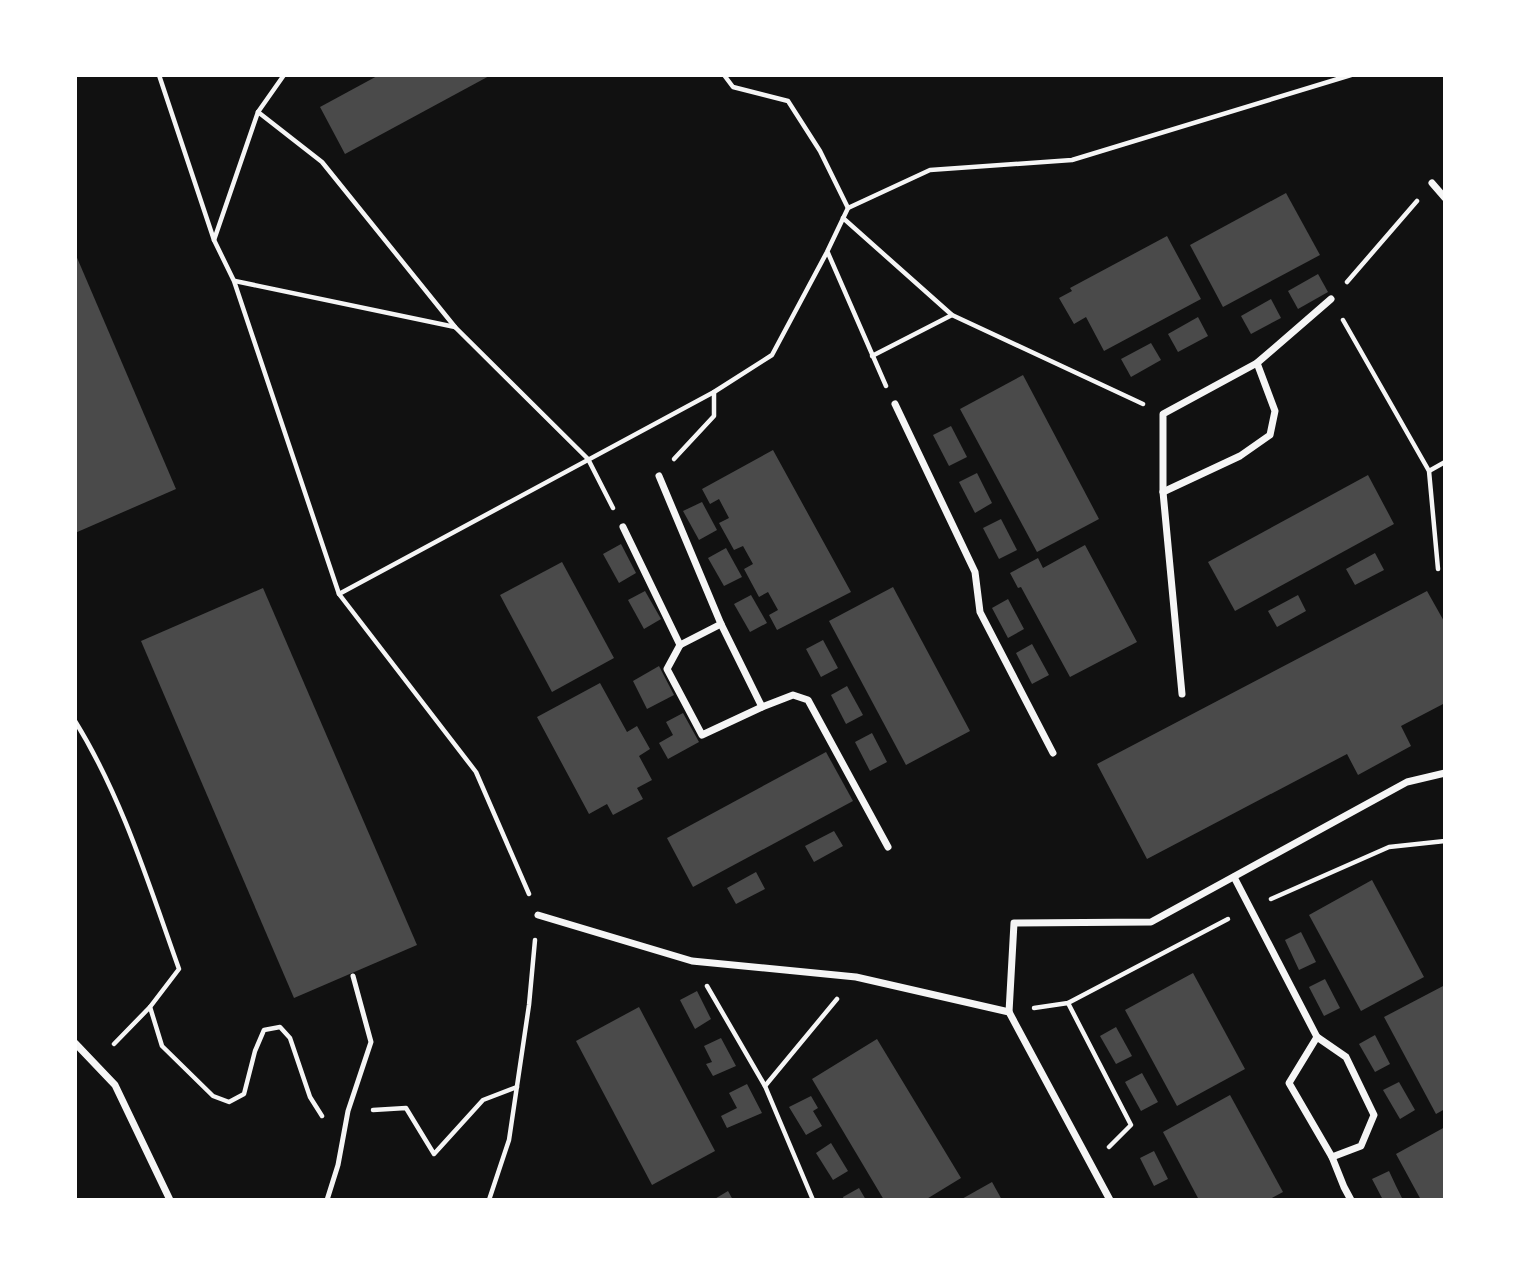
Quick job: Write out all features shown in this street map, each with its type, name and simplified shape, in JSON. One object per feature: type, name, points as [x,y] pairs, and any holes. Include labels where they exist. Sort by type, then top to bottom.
[{"type":"street","points":[[1432,183],[1445,198]]},
{"type":"street","points":[[1182,694],[1163,492],[1163,414],[1257,363],[1331,299]]},
{"type":"street","points":[[1163,492],[1240,456],[1269,435],[1275,411],[1257,363]]},
{"type":"street","points":[[895,404],[975,572],[980,612],[1053,753]]},
{"type":"street","points":[[659,476],[721,624],[762,707]]},
{"type":"street","points":[[622,527],[680,645]]},
{"type":"street","points":[[721,624],[680,645],[667,668],[702,735],[793,695],[808,700],[888,847]]},
{"type":"street","points":[[1110,1200],[1009,1012],[1014,923],[1151,922],[1407,782],[1445,773]]},
{"type":"street","points":[[1234,877],[1317,1037],[1346,1057],[1374,1115],[1361,1146],[1332,1157]]},
{"type":"street","points":[[538,915],[692,961],[856,977],[1009,1012]]},
{"type":"street","points":[[1317,1037],[1289,1083],[1332,1157],[1351,1200]]},
{"type":"street","points":[[75,1043],[115,1085],[170,1200]]},
{"type":"lane","points":[[327,1200],[338,1165],[348,1111],[371,1042],[353,976]]},
{"type":"path","points":[[159,75],[214,240],[234,281],[340,594],[476,772],[538,915],[529,1005],[509,1140],[489,1200]]},
{"type":"path","points":[[214,240],[258,112],[284,75]]},
{"type":"path","points":[[724,75],[733,86],[788,101],[820,151],[848,208]]},
{"type":"path","points":[[340,594],[714,392],[772,355],[848,208],[930,170],[1072,160],[1351,75]]},
{"type":"path","points":[[258,112],[322,162],[455,327],[588,459],[622,527]]},
{"type":"path","points":[[1432,183],[1331,299],[1429,471],[1438,569]]},
{"type":"path","points":[[843,218],[952,315],[1163,414]]},
{"type":"path","points":[[827,252],[895,404]]},
{"type":"path","points":[[234,281],[455,327]]},
{"type":"path","points":[[872,356],[952,315]]},
{"type":"path","points":[[659,476],[714,416],[714,392]]},
{"type":"path","points":[[1429,471],[1445,462]]},
{"type":"path","points":[[75,721],[93,749],[136,847],[179,969],[150,1007],[114,1044]]},
{"type":"path","points":[[1009,1012],[1068,1003],[1251,907],[1390,847],[1445,841]]},
{"type":"path","points":[[692,961],[765,1086],[813,1200]]},
{"type":"path","points":[[765,1086],[856,977]]},
{"type":"path","points":[[1068,1003],[1131,1125],[1092,1165]]},
{"type":"path","points":[[150,1007],[162,1046],[213,1096],[229,1102],[244,1094],[255,1051],[264,1030],[280,1027],[290,1038],[310,1097],[322,1116],[348,1111],[406,1108],[434,1154],[482,1100],[517,1087]]},
{"type":"building","points":[[379,75],[491,75],[345,154],[320,107]]},
{"type":"building","points":[[1286,193],[1320,255],[1223,307],[1190,245]]},
{"type":"building","points":[[1167,236],[1201,299],[1104,351],[1086,317],[1074,324],[1059,298],[1072,291],[1070,288]]},
{"type":"building","points":[[75,253],[176,489],[75,533]]},
{"type":"building","points":[[1318,274],[1328,292],[1298,309],[1288,291]]},
{"type":"building","points":[[1271,299],[1281,318],[1251,334],[1241,316]]},
{"type":"building","points":[[1198,317],[1208,336],[1178,352],[1168,334]]},
{"type":"building","points":[[1151,343],[1161,360],[1131,377],[1121,359]]},
{"type":"building","points":[[1023,375],[1099,519],[1037,552],[960,409]]},
{"type":"building","points":[[951,426],[967,457],[949,466],[933,435]]},
{"type":"building","points":[[773,450],[851,592],[777,630],[769,615],[778,610],[768,592],[759,597],[744,569],[753,564],[743,546],[734,550],[719,523],[729,518],[719,499],[710,504],[702,489]]},
{"type":"building","points":[[977,473],[992,503],[975,513],[959,482]]},
{"type":"building","points":[[1368,475],[1394,524],[1235,611],[1208,562]]},
{"type":"building","points":[[702,502],[717,530],[699,540],[683,511]]},
{"type":"building","points":[[1001,519],[1017,550],[999,559],[983,528]]},
{"type":"building","points":[[621,544],[636,573],[619,583],[603,554]]},
{"type":"building","points":[[1085,545],[1137,642],[1070,677],[1021,587],[1018,588],[1010,573],[1038,558],[1043,568]]},
{"type":"building","points":[[726,548],[742,577],[724,586],[708,558]]},
{"type":"building","points":[[1375,553],[1384,570],[1355,585],[1346,569]]},
{"type":"building","points":[[562,562],[614,658],[552,692],[500,595]]},
{"type":"building","points":[[893,587],[970,731],[906,765],[829,621]]},
{"type":"building","points":[[263,588],[417,945],[294,998],[141,641]]},
{"type":"building","points":[[645,591],[661,619],[644,629],[628,600]]},
{"type":"building","points":[[1427,591],[1445,623],[1445,703],[1401,726],[1411,746],[1358,775],[1347,754],[1147,859],[1097,764]]},
{"type":"building","points":[[751,595],[767,623],[750,632],[734,604]]},
{"type":"building","points":[[1298,595],[1306,611],[1277,627],[1268,611]]},
{"type":"building","points":[[1008,599],[1024,629],[1008,638],[992,608]]},
{"type":"building","points":[[823,640],[838,668],[821,677],[806,649]]},
{"type":"building","points":[[1032,644],[1049,675],[1032,684],[1016,653]]},
{"type":"building","points":[[659,666],[674,695],[647,709],[633,681]]},
{"type":"building","points":[[600,683],[627,732],[637,726],[650,749],[639,756],[652,780],[637,788],[643,799],[613,815],[607,804],[589,814],[537,717]]},
{"type":"building","points":[[847,686],[863,715],[846,724],[831,695]]},
{"type":"building","points":[[683,713],[699,742],[668,759],[659,743],[673,735],[666,722]]},
{"type":"building","points":[[872,733],[887,762],[870,771],[855,742]]},
{"type":"building","points":[[826,752],[853,801],[693,887],[667,838]]},
{"type":"building","points":[[834,831],[843,846],[814,862],[805,846]]},
{"type":"building","points":[[756,872],[765,889],[736,904],[727,888]]},
{"type":"building","points":[[1372,880],[1424,977],[1361,1011],[1309,915]]},
{"type":"building","points":[[1301,932],[1316,962],[1299,970],[1285,940]]},
{"type":"building","points":[[1193,973],[1245,1069],[1177,1106],[1125,1010]]},
{"type":"building","points":[[1325,979],[1340,1008],[1324,1016],[1309,987]]},
{"type":"building","points":[[1445,985],[1445,1109],[1436,1114],[1384,1017]]},
{"type":"building","points":[[697,991],[711,1019],[695,1029],[680,1000]]},
{"type":"building","points":[[639,1007],[715,1151],[652,1185],[576,1041]]},
{"type":"building","points":[[1116,1027],[1132,1056],[1116,1064],[1100,1036]]},
{"type":"building","points":[[1375,1035],[1390,1064],[1375,1072],[1359,1044]]},
{"type":"building","points":[[721,1038],[736,1066],[713,1076],[706,1064],[712,1062],[704,1046]]},
{"type":"building","points":[[877,1039],[961,1178],[925,1200],[884,1200],[812,1079]]},
{"type":"building","points":[[1142,1073],[1158,1102],[1141,1111],[1125,1082]]},
{"type":"building","points":[[1399,1082],[1415,1110],[1400,1119],[1383,1090]]},
{"type":"building","points":[[747,1084],[762,1113],[727,1128],[721,1116],[737,1108],[729,1093]]},
{"type":"building","points":[[1230,1095],[1283,1192],[1268,1200],[1199,1200],[1163,1132]]},
{"type":"building","points":[[811,1096],[818,1108],[813,1111],[822,1126],[806,1135],[789,1107]]},
{"type":"building","points":[[1445,1127],[1445,1200],[1421,1200],[1396,1154]]},
{"type":"building","points":[[831,1143],[848,1171],[833,1180],[816,1153]]},
{"type":"building","points":[[1154,1151],[1168,1179],[1154,1186],[1140,1158]]},
{"type":"building","points":[[1389,1171],[1403,1200],[1383,1200],[1372,1179]]},
{"type":"building","points":[[992,1182],[1002,1200],[960,1200]]},
{"type":"building","points":[[859,1188],[866,1200],[844,1200],[843,1197]]},
{"type":"building","points":[[728,1191],[733,1200],[713,1200]]}]
